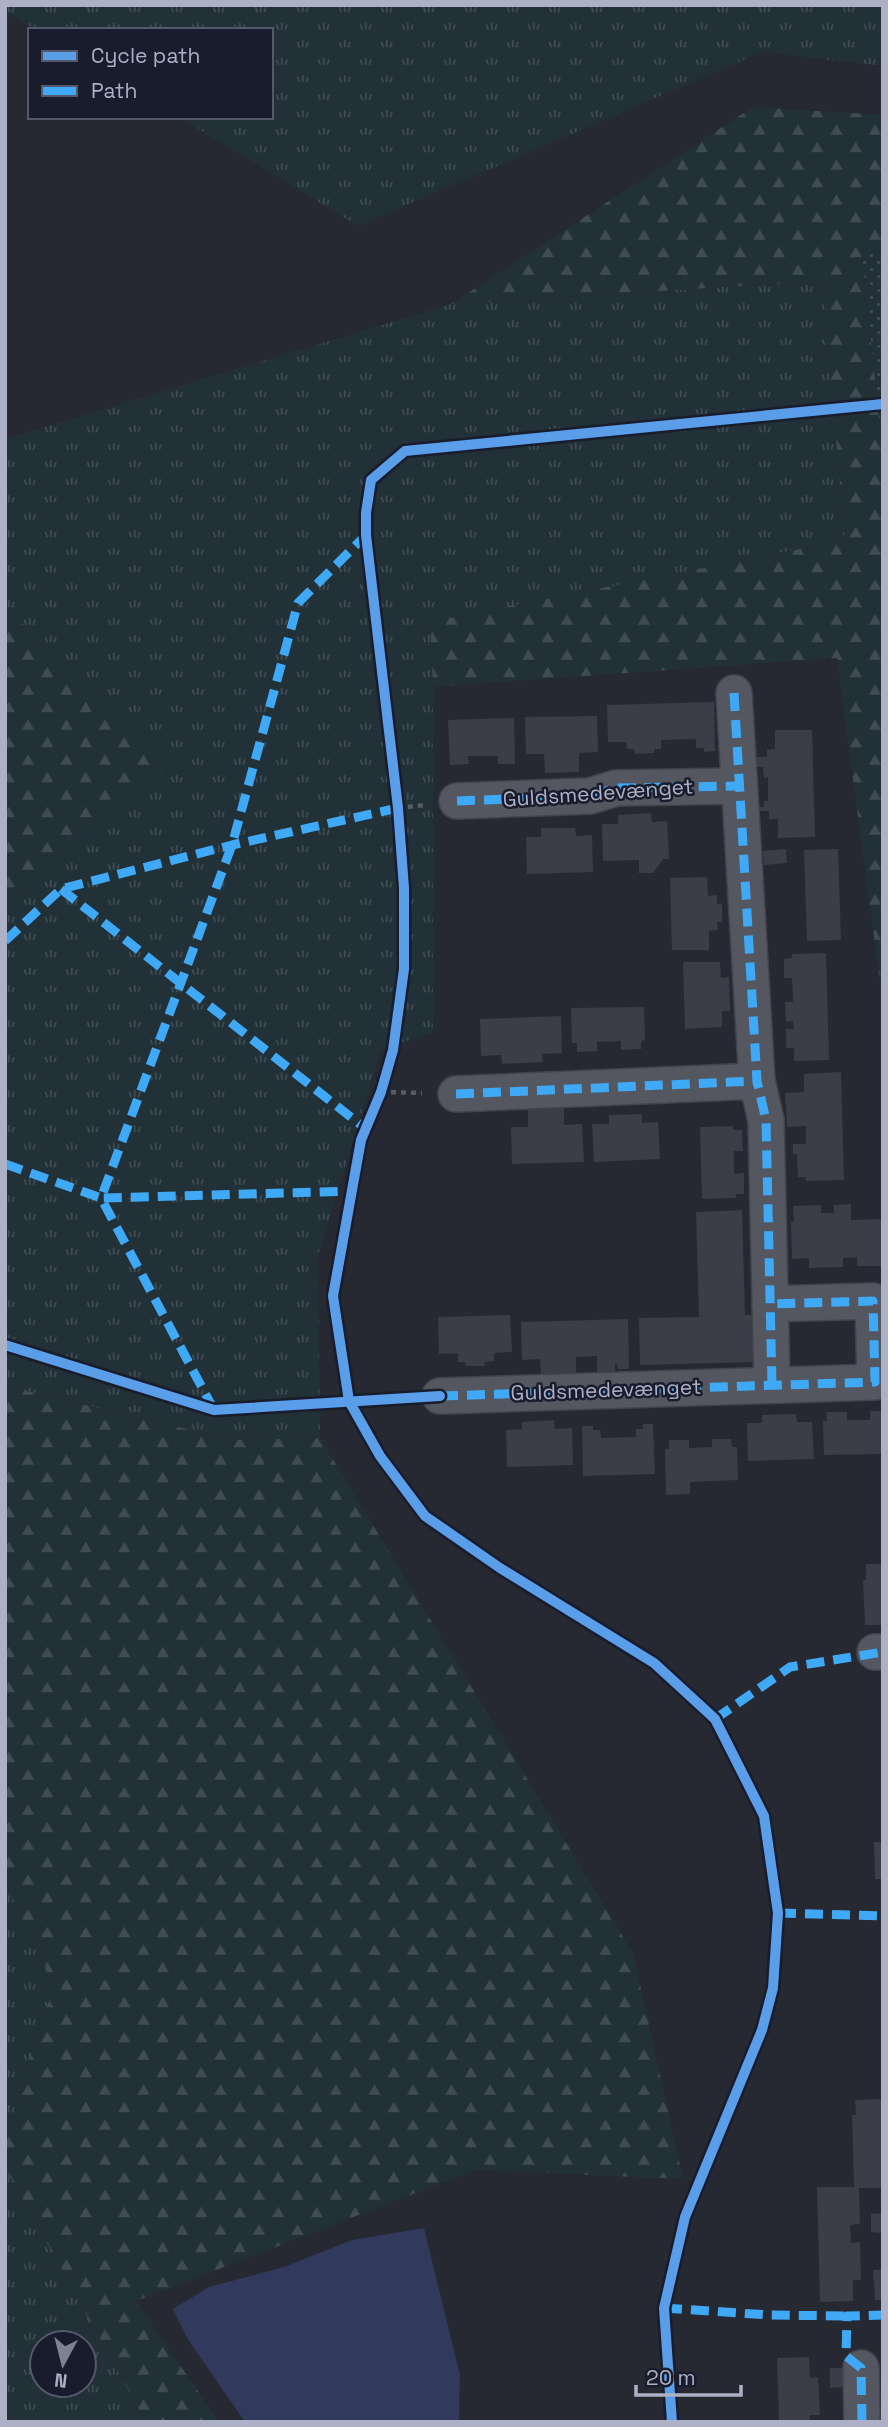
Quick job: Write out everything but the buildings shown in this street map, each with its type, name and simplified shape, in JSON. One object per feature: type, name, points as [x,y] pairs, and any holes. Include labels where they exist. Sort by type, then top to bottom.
[{"type":"street","points":[[734,693],[757,1081],[766,1120],[772,1385]]},
{"type":"street","name":"Guldsmedevænget","points":[[457,802],[590,796],[616,788],[739,786]]},
{"type":"street","points":[[456,1094],[757,1081]]},
{"type":"street","name":"Guldsmedevænget","points":[[440,1396],[875,1382],[878,1340],[873,1301],[770,1304]]},
{"type":"street","points":[[861,2368],[862,2422]]},
{"type":"path","points":[[397,795],[399,821]]},
{"type":"path","points":[[398,808],[419,806]]},
{"type":"path","points":[[376,1104],[384,1082]]},
{"type":"green space","points":[[5,5],[883,5],[883,66],[762,52],[358,226],[182,119],[273,119],[273,28],[33,28],[5,11]]},
{"type":"green space","points":[[753,107],[883,115],[883,251],[862,254],[883,456],[883,1005],[837,658],[433,687],[430,622],[845,540],[822,281],[451,304]]},
{"type":"green space","points":[[883,251],[883,456],[862,253]]},
{"type":"green space","points":[[822,281],[845,540],[430,623],[433,687],[433,1032],[381,1050],[318,1255],[320,1438],[233,1440],[5,1386],[5,904],[169,767],[5,606],[5,439],[451,304]]},
{"type":"green space","points":[[5,606],[170,767],[5,904]]},
{"type":"green space","points":[[5,1386],[233,1440],[320,1438],[633,1953],[683,2179],[475,2170],[136,2301],[219,2422],[146,2422],[98,2335],[98,2329],[95,2329],[5,2167],[5,2138],[54,1985],[5,1883]]},
{"type":"green space","points":[[5,1883],[54,1985],[5,2138]]},
{"type":"green space","points":[[5,2167],[95,2329],[28,2329],[28,2399],[98,2399],[98,2335],[146,2422],[5,2422]]},
{"type":"water","points":[[424,2228],[460,2375],[459,2422],[245,2422],[187,2338],[173,2309],[209,2287],[284,2267],[352,2240]]},
{"type":"marked path","points":[[5,1164],[101,1198],[232,845],[298,603],[366,535]]},
{"type":"marked path","points":[[734,693],[757,1081],[766,1120],[772,1385]]},
{"type":"marked path","points":[[457,801],[590,796],[616,788],[739,786]]},
{"type":"marked path","points":[[5,941],[61,889],[232,845],[398,808]]},
{"type":"marked path","points":[[61,889],[366,1129]]},
{"type":"marked path","points":[[456,1094],[757,1081]]},
{"type":"marked path","points":[[214,1410],[101,1198],[352,1191]]},
{"type":"marked path","points":[[440,1396],[875,1382],[873,1301],[770,1304]]},
{"type":"marked path","points":[[715,1719],[790,1667],[883,1652]]},
{"type":"marked path","points":[[778,1913],[883,1916]]},
{"type":"marked path","points":[[664,2308],[769,2315],[847,2316]]},
{"type":"marked path","points":[[862,2422],[861,2368],[846,2356],[847,2316],[883,2315]]},
{"type":"cycle path","points":[[672,2422],[664,2308],[685,2217],[762,2030],[773,1988],[778,1913],[764,1816],[715,1719],[654,1663],[500,1568],[425,1516],[380,1456],[349,1401],[333,1296],[361,1140],[381,1092],[393,1050],[404,969],[404,888],[398,808],[366,535],[366,513],[371,480],[405,451],[883,404]]},
{"type":"cycle path","points":[[5,1345],[214,1410],[440,1396]]}]
